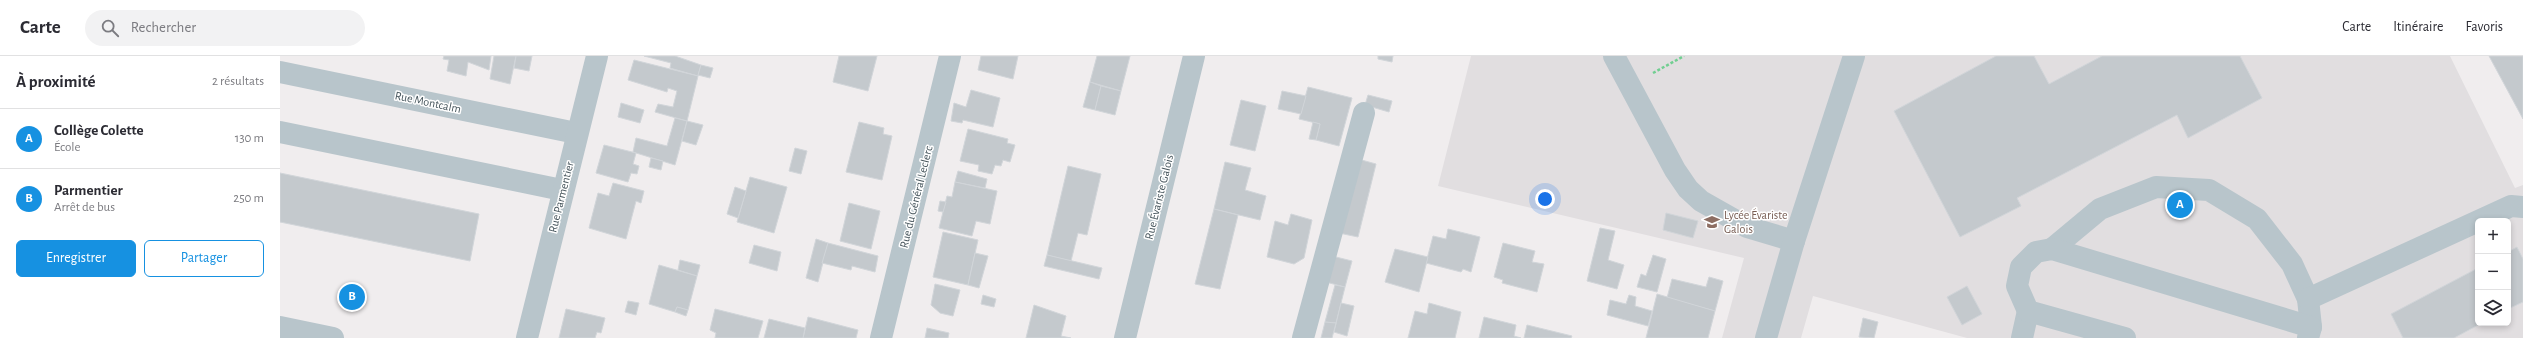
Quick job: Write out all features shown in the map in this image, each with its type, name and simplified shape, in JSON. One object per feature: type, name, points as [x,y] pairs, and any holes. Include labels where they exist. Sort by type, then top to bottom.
[{"type":"street","name":"Rue Parmentier","points":[[527,338],[576,133],[597,56]]},
{"type":"street","name":"Rue du Général Leclerc","points":[[881,338],[950,56]]},
{"type":"street","name":"Rue Évariste Galois","points":[[1125,338],[1194,56]]},
{"type":"street","points":[[1614,56],[1675,170],[1688,189],[1701,201],[1747,227],[1794,241]]},
{"type":"street","points":[[1766,338],[1794,241],[1854,56]]},
{"type":"street","name":"Rue Montcalm","points":[[280,72],[576,133]]},
{"type":"street","points":[[1303,338],[1364,113]]},
{"type":"street","points":[[280,132],[562,190]]},
{"type":"street","points":[[2022,338],[2028,311],[2017,286],[2021,267],[2036,252],[2052,249],[2309,332],[2308,299],[2292,264],[2257,219],[2209,190],[2156,187],[2100,209],[2052,249]]},
{"type":"street","points":[[2308,299],[2511,206],[2523,207]]},
{"type":"street","points":[[2028,311],[2125,338]]},
{"type":"street","points":[[280,327],[333,338]]},
{"type":"path","points":[[1630,85],[1684,56]]},
{"type":"shaded area","points":[[1471,56],[2450,56],[2515,188],[2523,185],[2523,338],[1967,338],[1813,296],[1801,338],[1722,338],[1744,258],[1438,186]]},
{"type":"building","points":[[444,56],[491,56],[489,70],[468,62],[466,76],[447,71],[449,60],[443,59]]},
{"type":"building","points":[[494,56],[516,56],[510,84],[490,79]]},
{"type":"building","points":[[516,56],[532,56],[529,71],[514,68]]},
{"type":"building","points":[[644,56],[675,56],[701,65],[698,76],[670,68],[671,63]]},
{"type":"building","points":[[839,56],[877,56],[868,91],[833,82]]},
{"type":"building","points":[[981,56],[1018,56],[1013,79],[978,70]]},
{"type":"building","points":[[1097,56],[1130,56],[1121,91],[1090,82]]},
{"type":"building","points":[[1378,56],[1393,56],[1392,62],[1378,59]]},
{"type":"building","points":[[1996,56],[2034,56],[2049,84],[2102,56],[2240,56],[2262,98],[2188,138],[2177,115],[2017,198],[2021,206],[1960,237],[1894,111]]},
{"type":"building","points":[[2489,56],[2523,56],[2523,119]]},
{"type":"building","points":[[634,60],[698,76],[687,121],[655,112],[658,104],[673,107],[677,91],[668,88],[667,92],[628,80]]},
{"type":"building","points":[[701,65],[713,68],[710,78],[698,75]]},
{"type":"building","points":[[1090,82],[1101,86],[1095,110],[1083,107]]},
{"type":"building","points":[[1101,86],[1121,91],[1115,115],[1095,110]]},
{"type":"building","points":[[1308,87],[1352,98],[1339,146],[1316,140],[1320,124],[1299,119]]},
{"type":"building","points":[[971,90],[1000,98],[993,127],[963,120],[962,123],[951,121],[954,103],[966,107]]},
{"type":"building","points":[[1282,91],[1306,96],[1301,114],[1278,109]]},
{"type":"building","points":[[1368,95],[1392,101],[1389,112],[1365,105]]},
{"type":"building","points":[[1241,100],[1266,106],[1255,151],[1230,145]]},
{"type":"building","points":[[621,103],[644,110],[640,123],[618,117]]},
{"type":"building","points":[[675,118],[687,121],[675,165],[633,152],[636,138],[667,146]]},
{"type":"building","points":[[687,121],[703,125],[696,145],[682,141]]},
{"type":"building","points":[[859,122],[884,128],[883,134],[892,136],[882,180],[846,172]]},
{"type":"building","points":[[1313,122],[1320,124],[1316,140],[1309,139]]},
{"type":"building","points":[[968,129],[1008,139],[1007,143],[1015,145],[1010,162],[1003,160],[1001,166],[995,165],[992,174],[978,171],[979,165],[960,161]]},
{"type":"building","points":[[604,145],[636,153],[633,164],[639,166],[637,174],[631,173],[628,182],[596,173]]},
{"type":"building","points":[[795,148],[807,151],[801,174],[789,171]]},
{"type":"building","points":[[651,158],[663,161],[661,170],[649,167]]},
{"type":"building","points":[[1358,159],[1376,164],[1358,237],[1339,233]]},
{"type":"building","points":[[1225,162],[1251,168],[1245,190],[1266,196],[1260,220],[1214,209]]},
{"type":"building","points":[[1068,166],[1101,174],[1087,235],[1078,233],[1071,261],[1047,255]]},
{"type":"building","points":[[958,171],[987,179],[985,188],[955,182]]},
{"type":"building","points":[[280,173],[479,214],[470,261],[280,222]]},
{"type":"building","points":[[750,177],[787,187],[774,233],[737,222]]},
{"type":"building","points":[[955,182],[997,191],[990,224],[976,221],[972,236],[939,228],[947,196],[952,197]]},
{"type":"building","points":[[613,183],[644,191],[641,203],[636,201],[626,239],[589,228],[598,193],[609,196]]},
{"type":"building","points":[[735,187],[746,191],[738,218],[727,214]]},
{"type":"building","points":[[940,201],[946,202],[943,212],[938,211]]},
{"type":"building","points":[[849,203],[880,211],[871,249],[840,241]]},
{"type":"building","points":[[1214,209],[1238,215],[1220,289],[1195,284]]},
{"type":"building","points":[[1666,213],[1698,221],[1693,238],[1663,230]]},
{"type":"building","points":[[1291,214],[1312,220],[1304,258],[1294,264],[1267,257],[1275,221],[1288,225]]},
{"type":"building","points":[[1600,228],[1615,231],[1608,260],[1624,265],[1617,289],[1587,281]]},
{"type":"building","points":[[1448,229],[1480,237],[1471,272],[1463,269],[1461,272],[1426,263],[1433,236],[1446,239]]},
{"type":"building","points":[[943,232],[978,240],[968,285],[933,277]]},
{"type":"building","points":[[816,239],[828,243],[818,282],[806,278]]},
{"type":"building","points":[[828,243],[878,256],[875,272],[852,266],[851,270],[822,263]]},
{"type":"building","points":[[1503,243],[1535,251],[1532,262],[1544,264],[1537,292],[1502,283],[1503,280],[1494,277]]},
{"type":"building","points":[[754,245],[781,252],[777,271],[749,263]]},
{"type":"building","points":[[2517,247],[2523,259],[2523,302],[2511,308],[2511,254],[2511,250]]},
{"type":"building","points":[[1395,249],[1428,257],[1419,292],[1385,282]]},
{"type":"building","points":[[975,253],[988,256],[979,288],[968,285]]},
{"type":"building","points":[[1047,255],[1102,268],[1099,279],[1044,266]]},
{"type":"building","points":[[1328,255],[1352,261],[1345,287],[1322,281]]},
{"type":"building","points":[[1653,255],[1666,259],[1657,292],[1637,287],[1641,274],[1646,276]]},
{"type":"building","points":[[680,260],[700,265],[697,276],[678,270]]},
{"type":"building","points":[[659,265],[697,276],[688,310],[677,307],[675,312],[649,304]]},
{"type":"building","points":[[2475,270],[2475,326],[2476,326],[2454,338],[2403,338],[2391,314]]},
{"type":"building","points":[[1709,277],[1723,281],[1715,311],[1667,298],[1672,279],[1706,287]]},
{"type":"building","points":[[935,284],[960,290],[953,316],[940,313],[931,305]]},
{"type":"building","points":[[1335,285],[1345,287],[1336,323],[1325,322]]},
{"type":"building","points":[[1967,286],[1982,314],[1962,325],[1947,297]]},
{"type":"building","points":[[1657,294],[1715,311],[1708,338],[1646,338]]},
{"type":"building","points":[[983,295],[996,299],[994,307],[981,304]]},
{"type":"building","points":[[1629,295],[1636,297],[1635,306],[1652,311],[1648,326],[1607,315],[1610,300],[1626,304]]},
{"type":"building","points":[[628,301],[639,303],[636,315],[625,312]]},
{"type":"building","points":[[1341,303],[1354,306],[1347,336],[1334,332]]},
{"type":"building","points":[[1429,303],[1461,312],[1455,338],[1408,338],[1415,311],[1427,314]]},
{"type":"building","points":[[1034,305],[1066,316],[1061,336],[1071,338],[1026,338]]},
{"type":"building","points":[[677,307],[688,310],[686,316],[675,312]]},
{"type":"building","points":[[566,309],[605,318],[601,333],[597,332],[595,338],[559,338]]},
{"type":"building","points":[[715,309],[763,321],[758,338],[715,338],[716,333],[710,330]]},
{"type":"building","points":[[808,317],[858,330],[856,338],[803,338]]},
{"type":"building","points":[[1484,317],[1516,325],[1514,336],[1521,338],[1479,338]]},
{"type":"building","points":[[1863,318],[1878,322],[1874,338],[1859,337]]},
{"type":"building","points":[[769,319],[805,328],[803,338],[764,338]]},
{"type":"building","points":[[1325,322],[1336,323],[1332,338],[1321,338]]},
{"type":"building","points":[[1527,325],[1572,336],[1571,338],[1524,338]]},
{"type":"building","points":[[927,328],[949,333],[948,338],[925,338]]},
{"type":"place","name":"Collège Colette","points":[[2180,205]]},
{"type":"place","name":"Lycée Évariste Galois","points":[[1712,222]]},
{"type":"place","name":"Parmentier","points":[[352,297]]}]
